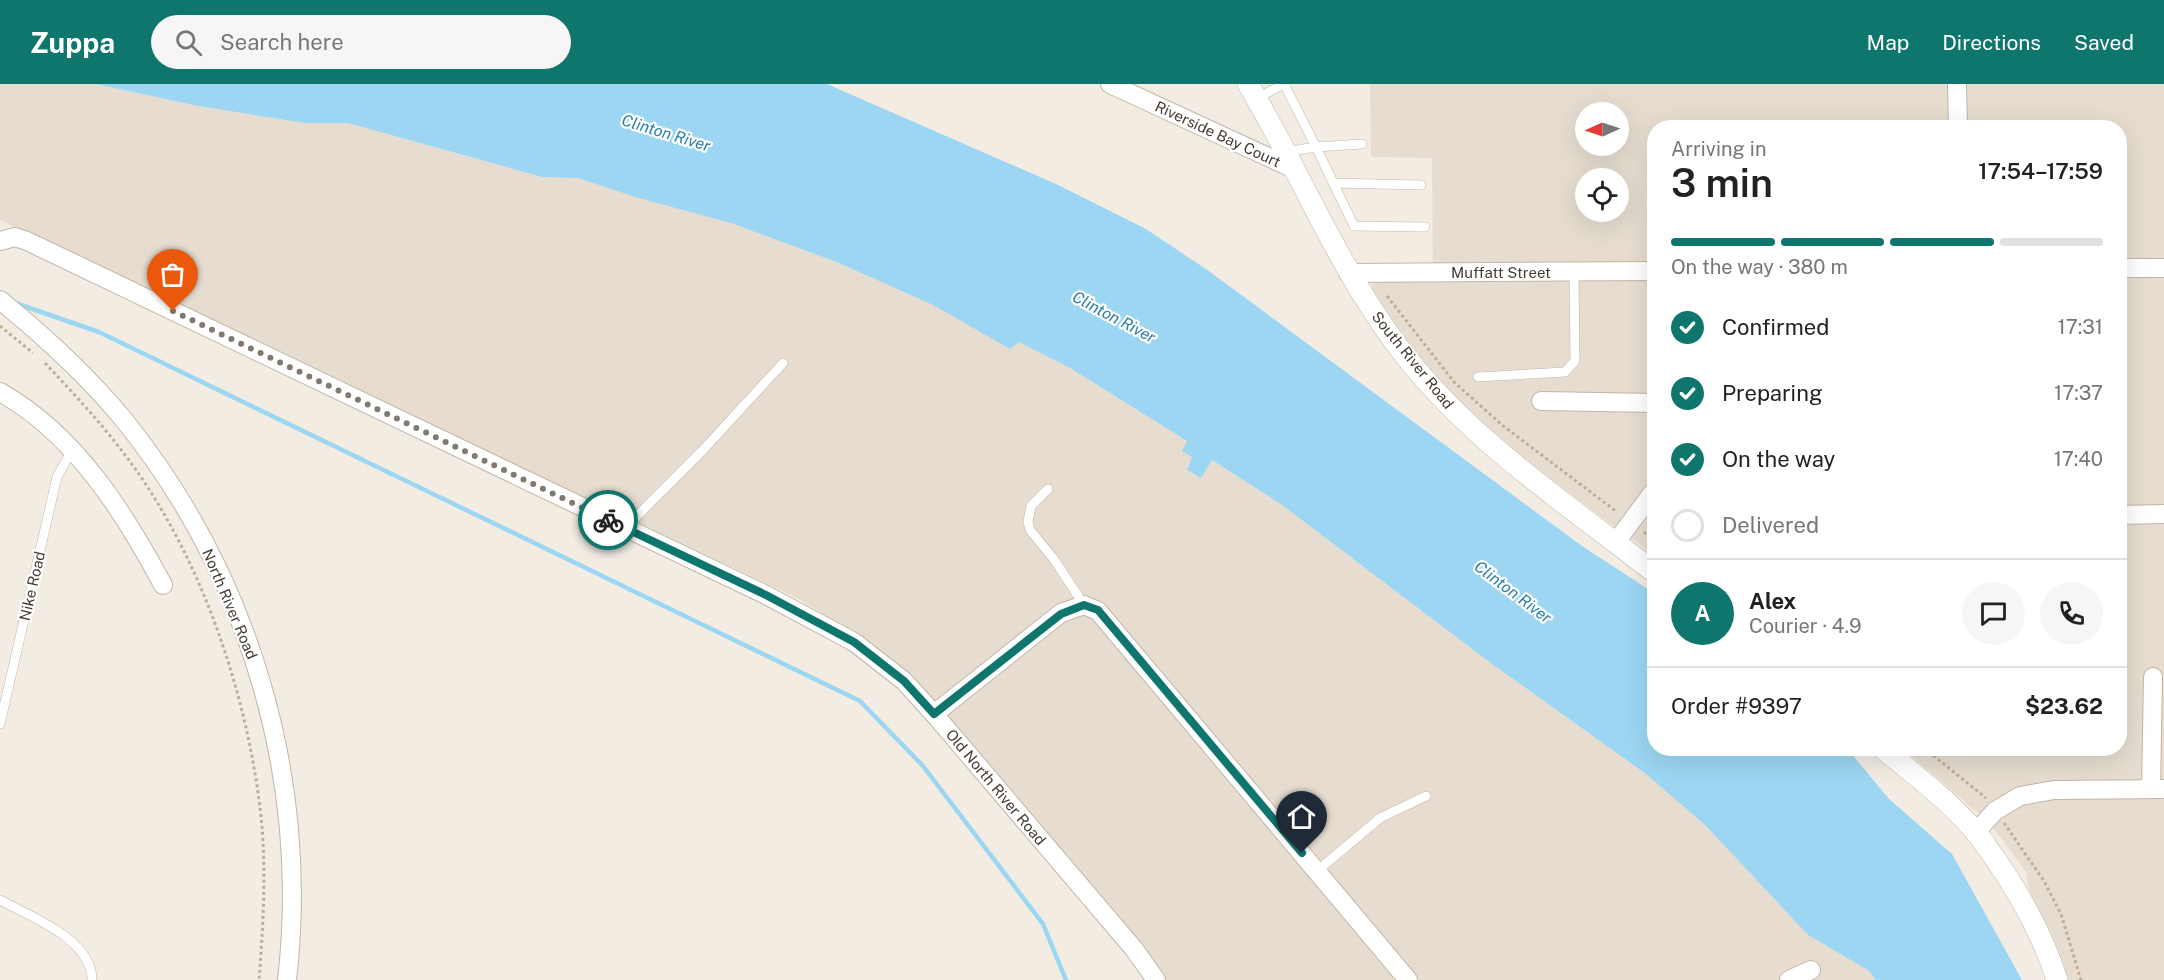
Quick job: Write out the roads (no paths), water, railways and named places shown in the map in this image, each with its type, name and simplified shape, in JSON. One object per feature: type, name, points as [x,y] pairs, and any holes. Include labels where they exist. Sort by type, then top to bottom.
[{"type":"street","name":"Riverside Bay Court","points":[[1110,84],[1289,161]]},
{"type":"street","points":[[1957,84],[1958,120]]},
{"type":"street","name":"South River Road","points":[[1252,91],[1348,273],[1397,346],[1456,414],[1514,464],[1647,566]]},
{"type":"street","name":"Old North River Road","points":[[0,241],[15,237],[27,241],[766,595],[854,642],[904,681],[934,714],[1134,949],[1156,980]]},
{"type":"street","points":[[2127,268],[2164,268]]},
{"type":"street","name":"Muffatt Street","points":[[1348,273],[1647,272]]},
{"type":"street","name":"North River Road","points":[[0,300],[82,374],[123,419],[154,460],[177,496],[208,550],[230,597],[259,676],[280,760],[291,850],[291,922],[286,980]]},
{"type":"street","points":[[0,392],[35,416],[72,450],[113,502],[140,542],[164,585]]},
{"type":"street","points":[[1541,401],[1647,403]]},
{"type":"street","points":[[1616,542],[1647,501]]},
{"type":"street","points":[[2127,515],[2164,514]]},
{"type":"street","points":[[934,714],[1061,614],[1084,605],[1098,610],[1408,980]]},
{"type":"street","points":[[1976,832],[1995,811],[2020,796],[2054,790],[2158,789],[2153,677]]},
{"type":"street","points":[[1892,756],[1931,788],[1976,832],[2016,888],[2031,914],[2057,980]]},
{"type":"street","points":[[1789,980],[1811,970]]},
{"type":"lane","points":[[1252,91],[1284,84],[1354,226],[1425,228]]},
{"type":"lane","points":[[1289,161],[1316,147],[1362,144]]},
{"type":"lane","points":[[1333,183],[1421,185]]},
{"type":"lane","points":[[1478,376],[1565,372],[1575,361],[1574,272]]},
{"type":"lane","points":[[625,528],[681,474],[783,363]]},
{"type":"lane","name":"Nike Road","points":[[0,724],[57,477],[72,450]]},
{"type":"lane","points":[[1048,489],[1031,506],[1028,522],[1030,530],[1053,558],[1084,605]]},
{"type":"lane","points":[[1317,871],[1380,818],[1426,796]]},
{"type":"lane","points":[[0,900],[58,931],[83,951],[92,971],[92,980]]},
{"type":"water","name":"Clinton River","points":[[96,84],[827,84],[1056,184],[1146,229],[1206,269],[1582,546],[1647,588],[1647,756],[1853,756],[1889,799],[1952,854],[2022,980],[1876,980],[1869,971],[1808,935],[1706,826],[1646,774],[1492,664],[1282,505],[1212,460],[1201,478],[1187,470],[1192,457],[1182,451],[1187,441],[1070,368],[1019,342],[1010,349],[933,305],[839,263],[734,224],[635,197],[578,178],[542,177],[348,123],[305,123],[198,106]]},
{"type":"waterway","points":[[15,303],[99,332],[860,701],[923,766],[1043,924],[1066,980]]}]
